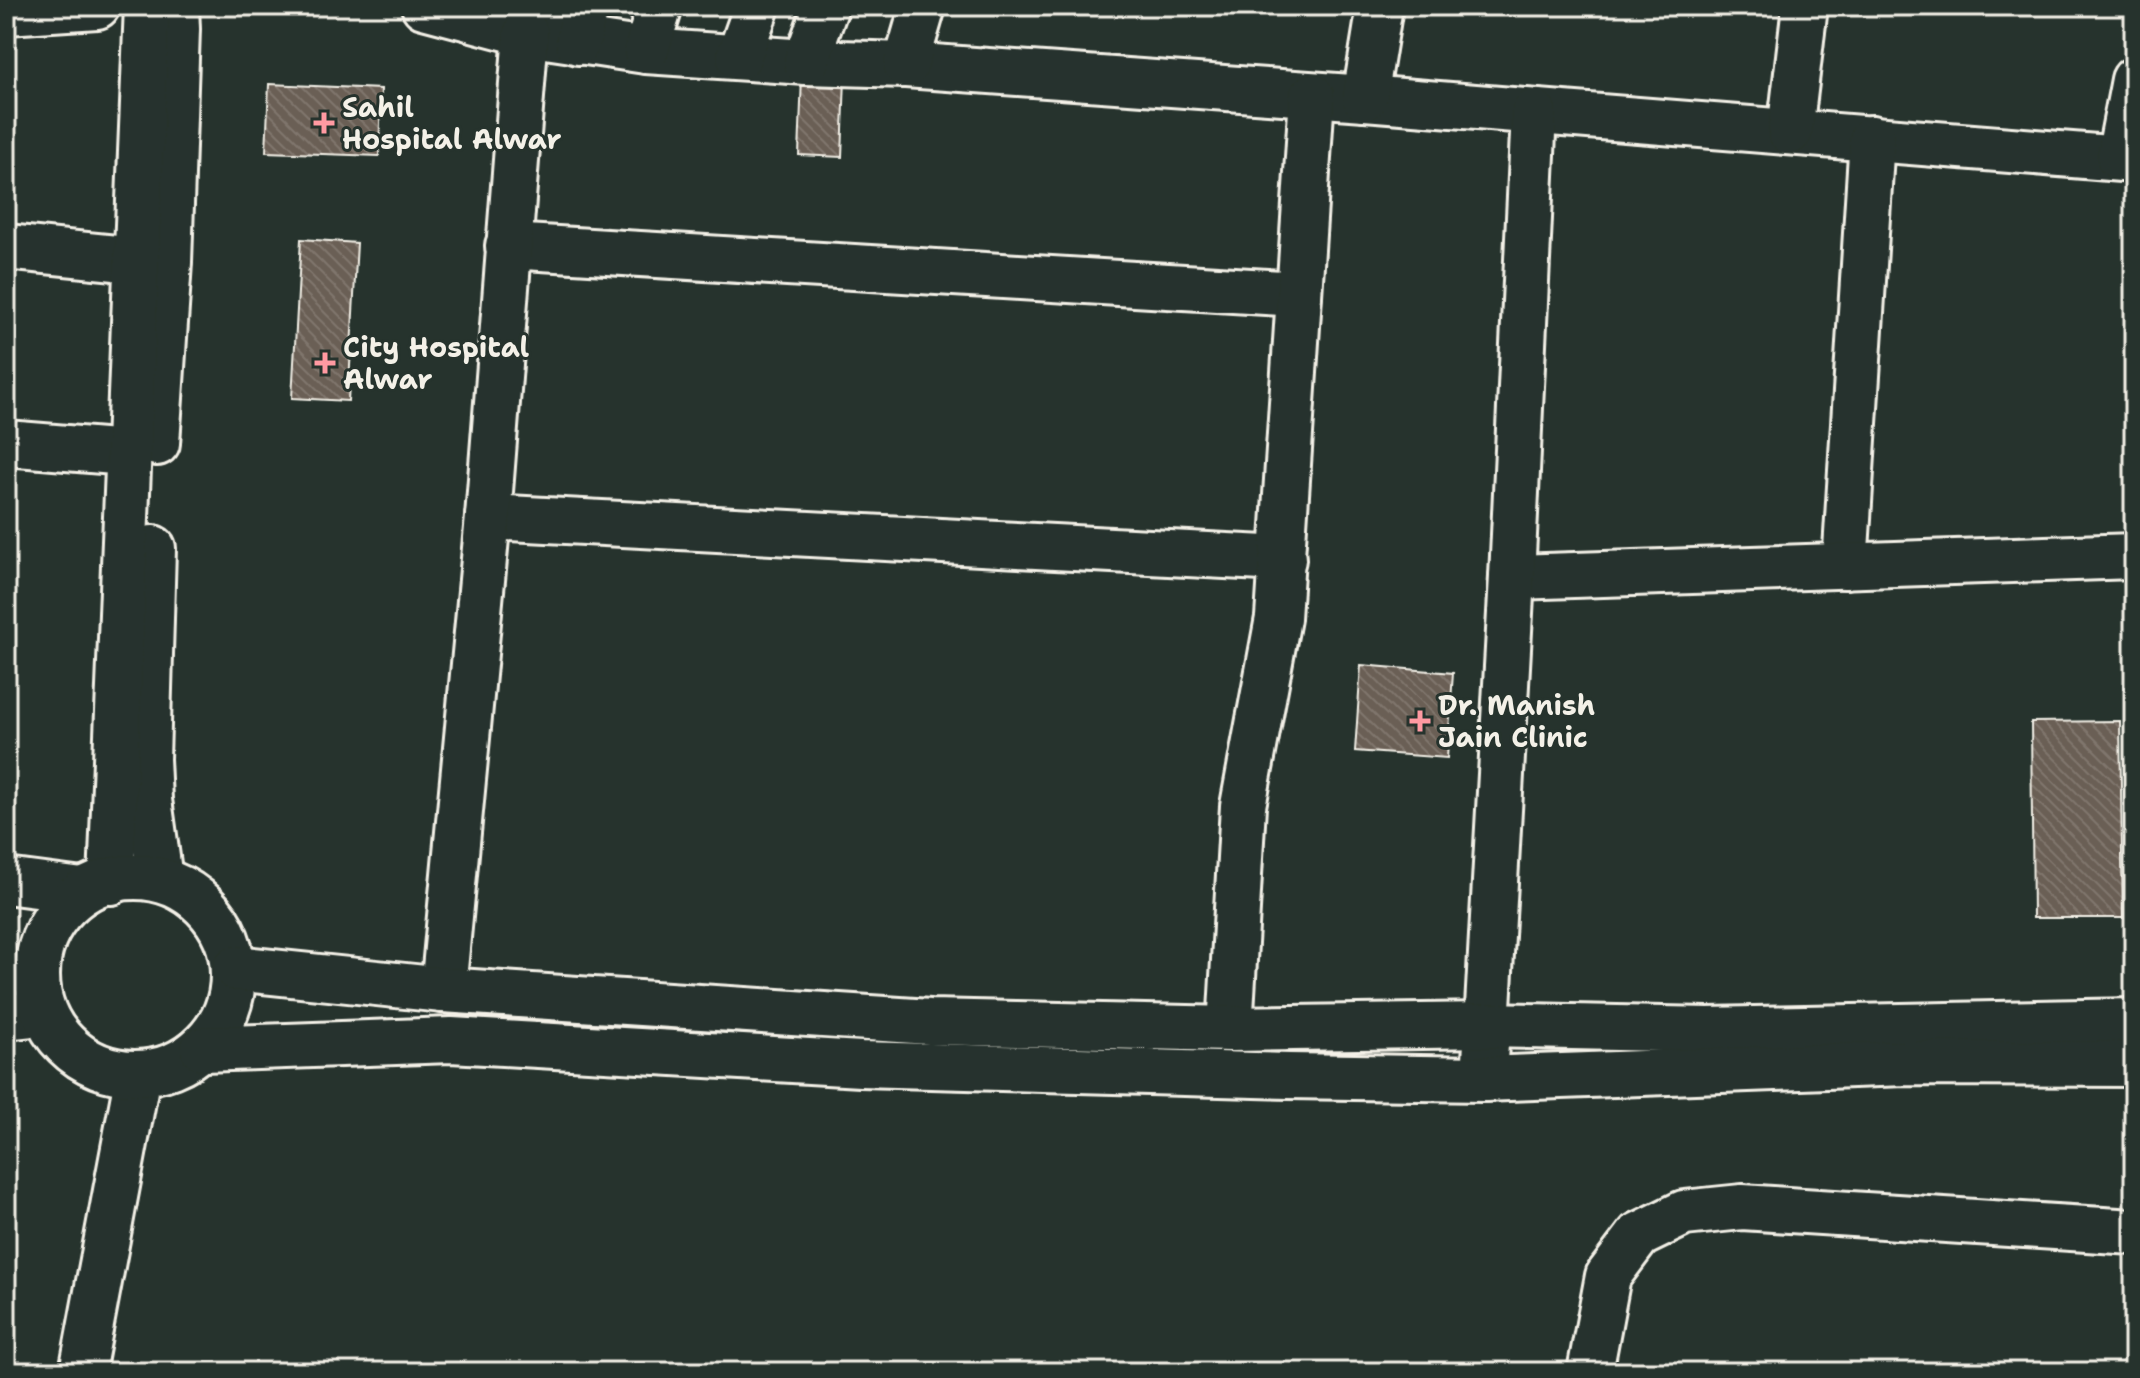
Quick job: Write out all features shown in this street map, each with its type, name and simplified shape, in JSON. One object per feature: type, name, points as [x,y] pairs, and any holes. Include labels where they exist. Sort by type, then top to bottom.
[{"type":"street","points":[[6,12],[97,6]]},
{"type":"street","points":[[6,881],[96,886],[132,875],[184,887],[211,910],[221,924],[235,968],[229,1011],[203,1049],[176,1066],[138,1074],[104,1069],[63,1042],[22,1000],[38,955],[26,935],[50,923],[96,886],[127,453],[147,6]]},
{"type":"street","points":[[160,879],[149,800],[147,744],[157,450],[169,262],[176,6]]},
{"type":"street","points":[[424,6],[481,14],[526,33],[582,24],[646,51],[906,65],[1365,98],[2126,159],[2134,80]]},
{"type":"street","points":[[646,51],[660,6]]},
{"type":"street","points":[[739,57],[757,6]]},
{"type":"street","points":[[806,62],[826,6]]},
{"type":"street","points":[[906,65],[923,6]]},
{"type":"street","points":[[1365,98],[1380,6]]},
{"type":"street","points":[[1790,132],[1805,6]]},
{"type":"street","points":[[443,990],[488,517],[526,33]]},
{"type":"street","points":[[1230,1029],[1243,806],[1278,618],[1312,96]]},
{"type":"street","points":[[1484,1079],[1534,112]]},
{"type":"street","points":[[1845,566],[1872,138]]},
{"type":"street","points":[[508,246],[1299,294]]},
{"type":"street","points":[[6,247],[136,260]]},
{"type":"street","points":[[6,443],[127,453]]},
{"type":"street","points":[[488,517],[1283,559]]},
{"type":"street","points":[[1512,577],[2134,556]]},
{"type":"street","points":[[235,968],[443,990],[930,1022],[1230,1029],[1486,1025],[1708,1030],[2134,1021]]},
{"type":"street","points":[[772,1059],[773,1012]]},
{"type":"street","points":[[203,1049],[451,1040],[772,1059],[1289,1076],[1484,1079],[1905,1063],[2134,1064]]},
{"type":"street","points":[[82,1372],[138,1074]]},
{"type":"street","points":[[1590,1372],[1608,1276],[1639,1235],[1684,1213],[1742,1207],[2134,1232]]},
{"type":"building","points":[[802,76],[845,78],[842,157],[799,155]]},
{"type":"building","points":[[269,84],[381,89],[379,156],[266,152]]},
{"type":"building","points":[[301,239],[357,243],[348,401],[292,398]]},
{"type":"building","points":[[1361,665],[1453,673],[1447,758],[1355,751]]},
{"type":"building","points":[[2120,721],[2123,918],[2033,918],[2031,722]]},
{"type":"place","name":"Sahil Hospital Alwar","points":[[324,123]]},
{"type":"place","name":"City Hospital Alwar","points":[[325,363]]},
{"type":"place","name":"Dr. Manish Jain Clinic","points":[[1420,721]]}]
